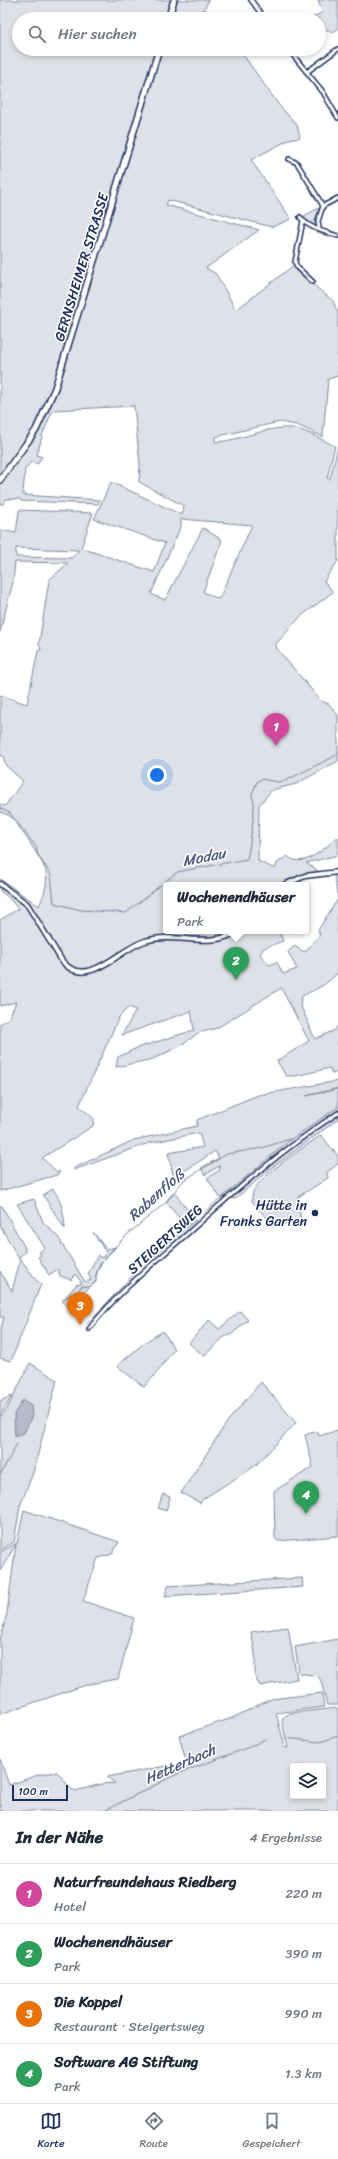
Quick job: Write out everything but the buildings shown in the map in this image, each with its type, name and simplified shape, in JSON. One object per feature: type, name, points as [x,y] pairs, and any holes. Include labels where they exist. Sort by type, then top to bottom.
[{"type":"main road","points":[[170,12],[174,0]]},
{"type":"main road","name":"GERNSHEIMER STRASSE","points":[[0,480],[36,430],[55,388],[157,56]]},
{"type":"street","points":[[251,0],[260,12]]},
{"type":"street","points":[[307,72],[338,49]]},
{"type":"street","points":[[294,56],[323,92],[338,118]]},
{"type":"street","points":[[289,159],[297,163],[323,206]]},
{"type":"street","points":[[319,228],[318,221],[323,206],[338,198]]},
{"type":"street","points":[[300,217],[303,221],[338,236]]},
{"type":"street","points":[[303,221],[295,262],[297,267],[313,282]]},
{"type":"street","points":[[291,882],[305,876],[338,872]]},
{"type":"street","points":[[0,884],[27,904],[62,961],[68,967],[77,972],[93,970],[139,943],[153,938],[217,940],[232,934]]},
{"type":"street","name":"STEIGERTSWEG","points":[[89,1329],[126,1288],[207,1216],[284,1152],[338,1113]]},
{"type":"shaded area","points":[[0,0],[209,0],[203,11],[206,10],[208,12],[12,12],[12,56],[244,56],[278,104],[297,125],[300,137],[296,139],[292,138],[251,160],[291,219],[272,227],[168,200],[166,205],[259,230],[206,268],[216,274],[236,310],[294,265],[309,281],[333,301],[338,313],[338,376],[328,379],[323,437],[297,425],[279,422],[215,437],[215,442],[234,439],[272,429],[292,428],[303,431],[335,446],[327,478],[330,479],[338,447],[338,561],[324,581],[333,592],[300,617],[276,644],[277,649],[321,701],[329,704],[338,715],[338,761],[296,784],[272,790],[259,805],[258,861],[275,869],[277,863],[287,856],[294,860],[300,861],[307,859],[314,856],[338,837],[338,855],[306,863],[317,870],[317,874],[305,876],[291,882],[163,882],[163,934],[280,934],[283,941],[264,948],[260,954],[269,965],[277,962],[283,974],[297,969],[288,952],[294,946],[305,952],[320,935],[318,930],[338,899],[338,973],[324,985],[302,996],[300,1004],[315,1039],[335,1030],[338,1025],[338,1072],[332,1074],[330,1068],[295,1076],[286,1076],[277,1061],[309,1041],[281,988],[217,1028],[198,1033],[182,1045],[153,1059],[116,1067],[118,1057],[137,1048],[194,1030],[191,1011],[122,1035],[136,1010],[129,1007],[119,1017],[79,1106],[94,1119],[93,1126],[42,1158],[57,1172],[60,1171],[57,1175],[0,1191],[0,1024],[9,1018],[16,1002],[0,1006],[0,920],[18,909],[9,898],[0,891],[0,879],[39,906],[45,889],[46,872],[31,844],[19,827],[10,816],[0,812],[0,804],[5,806],[23,781],[6,766],[3,756],[0,755],[0,695],[27,704],[38,651],[41,650],[39,644],[49,580],[68,563],[15,562],[13,582],[0,632],[0,530],[16,533],[19,510],[93,513],[81,548],[154,572],[165,543],[94,519],[111,482],[182,515],[184,506],[139,482],[140,465],[134,406],[53,410],[43,433],[37,455],[42,457],[37,464],[31,462],[25,469],[23,495],[100,500],[98,504],[6,499],[3,504],[0,504]],"holes":[[[181,519],[252,525],[219,599],[203,592],[222,540],[203,528],[165,600],[151,594],[181,526]],[[16,548],[79,550],[72,558],[16,557]]]},
{"type":"shaded area","points":[[318,0],[338,0],[338,29],[331,33],[328,29],[326,30],[326,12],[323,12]]},
{"type":"shaded area","points":[[319,208],[314,225],[302,217]]},
{"type":"shaded area","points":[[338,872],[338,899],[334,873]]},
{"type":"shaded area","points":[[338,1081],[338,1088],[306,1096],[338,1089],[338,1119],[269,1170],[235,1199],[228,1197],[223,1202],[207,1178],[220,1170],[219,1166],[205,1175],[201,1168],[219,1158],[215,1151],[174,1178],[168,1153],[203,1147],[199,1133],[149,1143],[74,1170],[74,1168],[134,1140],[197,1126],[197,1120],[258,1095]]},
{"type":"shaded area","points":[[321,1135],[338,1156],[338,1164],[327,1172],[328,1178],[298,1197],[301,1223],[272,1224],[252,1201],[253,1192],[257,1185],[273,1170]]},
{"type":"shaded area","points":[[53,1189],[59,1198],[62,1208],[65,1229],[43,1195]]},
{"type":"shaded area","points":[[175,1193],[198,1224],[190,1231],[166,1202]]},
{"type":"shaded area","points":[[34,1199],[43,1222],[58,1237],[85,1282],[91,1280],[88,1274],[98,1255],[101,1258],[106,1253],[93,1232],[106,1249],[116,1247],[99,1267],[96,1282],[84,1292],[72,1310],[62,1301],[76,1285],[82,1283],[75,1274],[71,1280],[60,1276],[58,1269],[49,1275],[38,1257],[41,1255],[39,1252],[45,1248],[17,1204]]},
{"type":"shaded area","points":[[0,1206],[2,1206],[25,1248],[25,1252],[19,1257],[37,1281],[41,1284],[11,1361],[0,1358],[0,1332],[4,1317],[0,1317],[0,1271],[12,1291],[20,1261],[0,1225]]},
{"type":"shaded area","points":[[240,1311],[248,1320],[232,1334],[224,1337],[204,1356],[189,1343],[209,1320],[219,1329]]},
{"type":"shaded area","points":[[163,1331],[174,1349],[160,1369],[144,1387],[117,1366],[144,1343]]},
{"type":"shaded area","points":[[30,1363],[57,1380],[33,1473],[20,1506],[14,1542],[0,1550],[0,1418],[7,1409]]},
{"type":"shaded area","points":[[261,1382],[296,1423],[255,1466],[203,1499],[200,1503],[181,1493],[227,1422]]},
{"type":"shaded area","points":[[12,1396],[0,1416],[0,1401]]},
{"type":"shaded area","points":[[338,1430],[338,1536],[278,1541],[275,1538],[274,1491],[313,1467],[305,1435],[317,1431],[319,1436]]},
{"type":"shaded area","points":[[163,1494],[170,1497],[166,1511],[158,1508]]},
{"type":"shaded area","points":[[24,1510],[119,1542],[112,1554],[98,1558],[83,1601],[134,1618],[118,1679],[89,1684],[0,1714],[0,1640],[7,1613],[16,1544],[0,1571],[0,1552],[17,1543]]},
{"type":"shaded area","points":[[302,1578],[303,1587],[165,1596],[168,1586]]},
{"type":"shaded area","points":[[288,1627],[297,1679],[260,1686],[255,1677],[255,1653],[251,1632]]},
{"type":"shaded area","points":[[338,1639],[338,1705],[327,1705],[321,1681],[318,1676],[299,1673],[295,1647]]},
{"type":"shaded area","points":[[322,1693],[324,1707],[276,1713],[284,1743],[283,1747],[288,1748],[282,1722],[283,1718],[290,1713],[338,1708],[338,1811],[0,1811],[0,1759],[9,1785],[41,1774],[57,1772],[75,1791],[102,1784],[115,1783],[107,1777],[166,1766],[168,1770],[186,1761],[179,1736],[232,1718],[271,1699]]},
{"type":"water","points":[[23,1400],[31,1406],[32,1416],[24,1433],[15,1436],[14,1414]]},
{"type":"waterway","name":"Modau","points":[[165,882],[177,872],[247,859],[254,812],[252,794],[257,782],[261,779],[278,782],[285,781],[335,756],[338,752]]},
{"type":"waterway","name":"Modau","points":[[0,808],[10,813],[36,847],[38,855],[51,875],[54,903],[81,910],[126,913],[163,883]]},
{"type":"waterway","name":"Rabenfloß","points":[[95,1277],[99,1266],[112,1250],[129,1233],[164,1204],[184,1180],[227,1154],[262,1148],[293,1138],[338,1107]]},
{"type":"waterway","name":"Rabenfloß","points":[[206,1211],[291,1139]]},
{"type":"waterway","name":"Rabenfloß","points":[[142,1267],[194,1221]]},
{"type":"waterway","name":"Rabenfloß","points":[[87,1324],[138,1270]]},
{"type":"waterway","name":"Rabenfloß","points":[[64,1299],[71,1294],[78,1293],[81,1286],[90,1287],[96,1281]]},
{"type":"waterway","name":"Rabenfloß","points":[[0,1475],[17,1444]]},
{"type":"waterway","name":"Hetterbach","points":[[285,1738],[320,1742],[338,1736]]},
{"type":"waterway","name":"Hetterbach","points":[[104,1811],[175,1775],[252,1746],[265,1739]]},
{"type":"place","name":"Naturfreundehaus Riedberg","points":[[276,746]]},
{"type":"place","name":"Wochenendhäuser","points":[[236,980]]},
{"type":"place","name":"Hütte in Franks Garten","points":[[315,1213]]},
{"type":"place","name":"Die Koppel","points":[[80,1325]]},
{"type":"place","name":"Software AG Stiftung","points":[[306,1514]]}]
